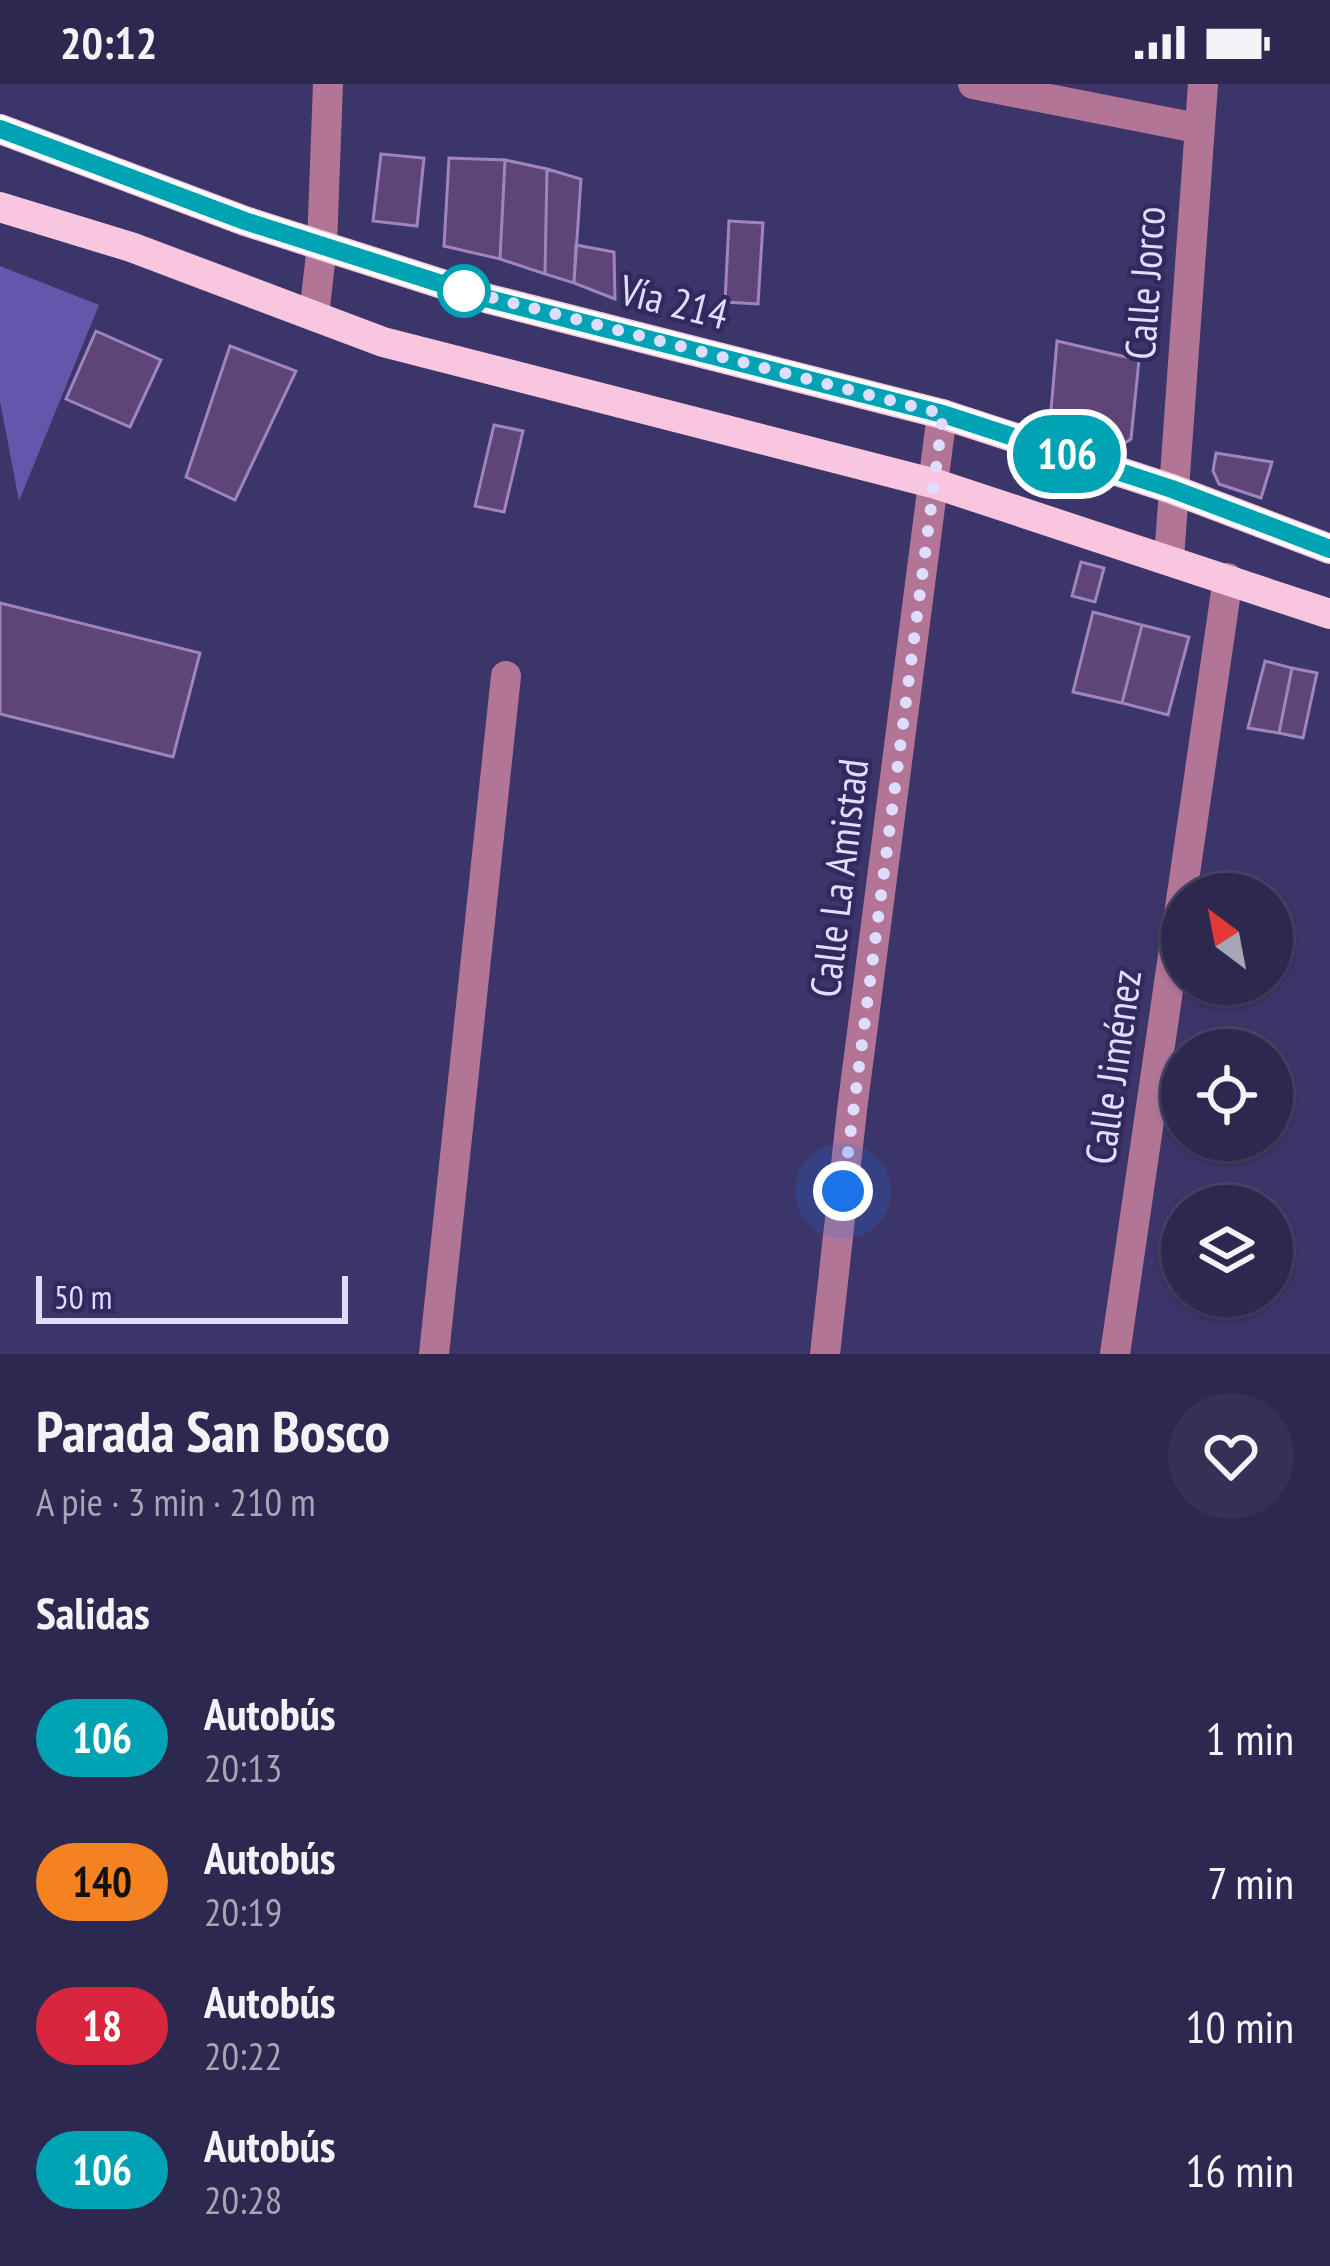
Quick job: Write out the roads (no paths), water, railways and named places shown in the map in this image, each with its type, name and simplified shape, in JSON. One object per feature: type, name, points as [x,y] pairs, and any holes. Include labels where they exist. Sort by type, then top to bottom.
[{"type":"main road","name":"Vía 214","points":[[0,129],[245,221],[489,299],[943,414],[1172,489],[1330,549]]},
{"type":"main road","points":[[0,207],[131,247],[383,341],[935,484],[1330,614]]},
{"type":"street","points":[[314,316],[322,245],[328,84]]},
{"type":"street","points":[[974,84],[1198,128]]},
{"type":"street","name":"Calle Jorco","points":[[1169,559],[1203,84]]},
{"type":"street","name":"Calle La Amistad","points":[[825,1354],[863,1020],[943,414]]},
{"type":"street","name":"Calle Jiménez","points":[[1115,1354],[1228,578]]},
{"type":"street","points":[[434,1354],[506,676]]}]
